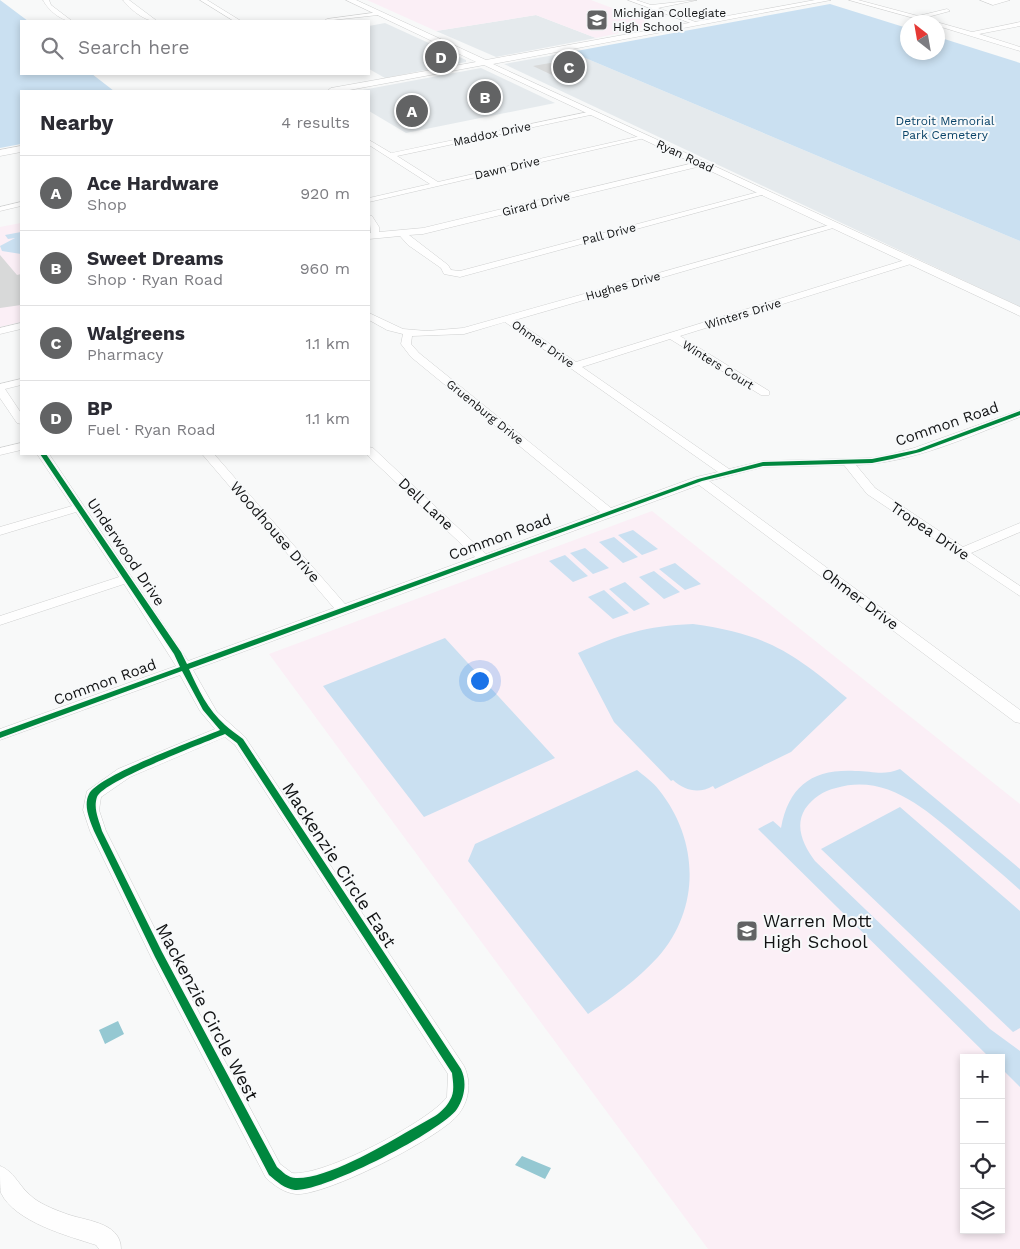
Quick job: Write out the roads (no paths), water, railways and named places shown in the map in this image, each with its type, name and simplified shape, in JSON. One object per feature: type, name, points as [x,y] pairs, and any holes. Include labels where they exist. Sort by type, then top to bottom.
[{"type":"main road","name":"Ryan Road","points":[[350,0],[1020,312]]},
{"type":"main road","points":[[337,90],[827,0]]},
{"type":"main road","points":[[0,152],[20,149]]},
{"type":"street","points":[[46,0],[49,6],[68,20]]},
{"type":"street","points":[[126,0],[131,6],[152,20]]},
{"type":"street","points":[[203,0],[236,20]]},
{"type":"street","points":[[631,0],[698,24]]},
{"type":"street","points":[[651,7],[694,0]]},
{"type":"street","points":[[852,0],[906,15]]},
{"type":"street","points":[[983,0],[993,3],[1007,0]]},
{"type":"street","points":[[932,15],[947,12]]},
{"type":"street","points":[[333,20],[378,13]]},
{"type":"street","points":[[971,34],[1020,24]]},
{"type":"street","points":[[945,26],[1020,49]]},
{"type":"street","name":"Maddox Drive","points":[[391,155],[593,113]]},
{"type":"street","name":"Dawn Drive","points":[[370,200],[645,137]]},
{"type":"street","points":[[370,143],[436,184]]},
{"type":"street","name":"Girard Drive","points":[[372,235],[403,234],[504,212],[702,163]]},
{"type":"street","name":"Pall Drive","points":[[403,234],[411,243],[445,267],[447,272],[454,274],[765,193]]},
{"type":"street","points":[[0,208],[20,204]]},
{"type":"street","points":[[370,220],[375,227],[372,235]]},
{"type":"street","name":"Hughes Drive","points":[[408,333],[464,331],[836,226]]},
{"type":"street","name":"Winters Drive","points":[[574,366],[911,260]]},
{"type":"street","points":[[370,317],[383,326],[408,333]]},
{"type":"street","name":"Ohmer Drive","points":[[507,319],[726,472]]},
{"type":"street","points":[[0,331],[20,326]]},
{"type":"street","name":"Gruenburg Drive","points":[[408,333],[406,344],[415,355],[608,512]]},
{"type":"street","name":"Winters Court","points":[[672,336],[765,393]]},
{"type":"street","points":[[20,382],[0,388],[20,419]]},
{"type":"street","name":"Common Road","points":[[0,735],[700,480],[726,472],[786,462],[872,460],[918,451],[1020,413]]},
{"type":"street","points":[[0,452],[20,446]]},
{"type":"street","name":"Dell Lane","points":[[370,451],[483,558]]},
{"type":"street","name":"Underwood Drive","points":[[44,455],[80,507],[184,667]]},
{"type":"street","name":"Woodhouse Drive","points":[[209,455],[342,610]]},
{"type":"street","name":"Tropea Drive","points":[[848,462],[871,491],[1020,592]]},
{"type":"street","name":"Ohmer Drive","points":[[700,480],[1020,718]]},
{"type":"street","points":[[0,531],[80,507]]},
{"type":"street","points":[[963,552],[1020,528]]},
{"type":"street","points":[[0,621],[127,579]]},
{"type":"street","name":"Mackenzie Circle East","points":[[184,667],[212,714],[240,741],[457,1072],[460,1086]]},
{"type":"street","name":"Mackenzie Circle West","points":[[227,730],[124,773],[100,788],[93,795],[91,810],[98,831],[158,954],[273,1171],[284,1181],[298,1184],[312,1182],[346,1169],[438,1120],[451,1110],[459,1099],[460,1086]]},
{"type":"street","points":[[0,1176],[23,1204],[62,1223],[103,1236],[110,1246]]},
{"type":"place","name":"Michigan Collegiate High School","points":[[597,20]]},
{"type":"place","name":"BP","points":[[441,57]]},
{"type":"place","name":"Walgreens","points":[[569,67]]},
{"type":"place","name":"Sweet Dreams","points":[[485,97]]},
{"type":"place","name":"Ace Hardware","points":[[412,111]]},
{"type":"place","name":"Warren Mott High School","points":[[747,931]]},
{"type":"park label","name":"Detroit Memorial Park Cemetery","points":[[945,128]]}]
